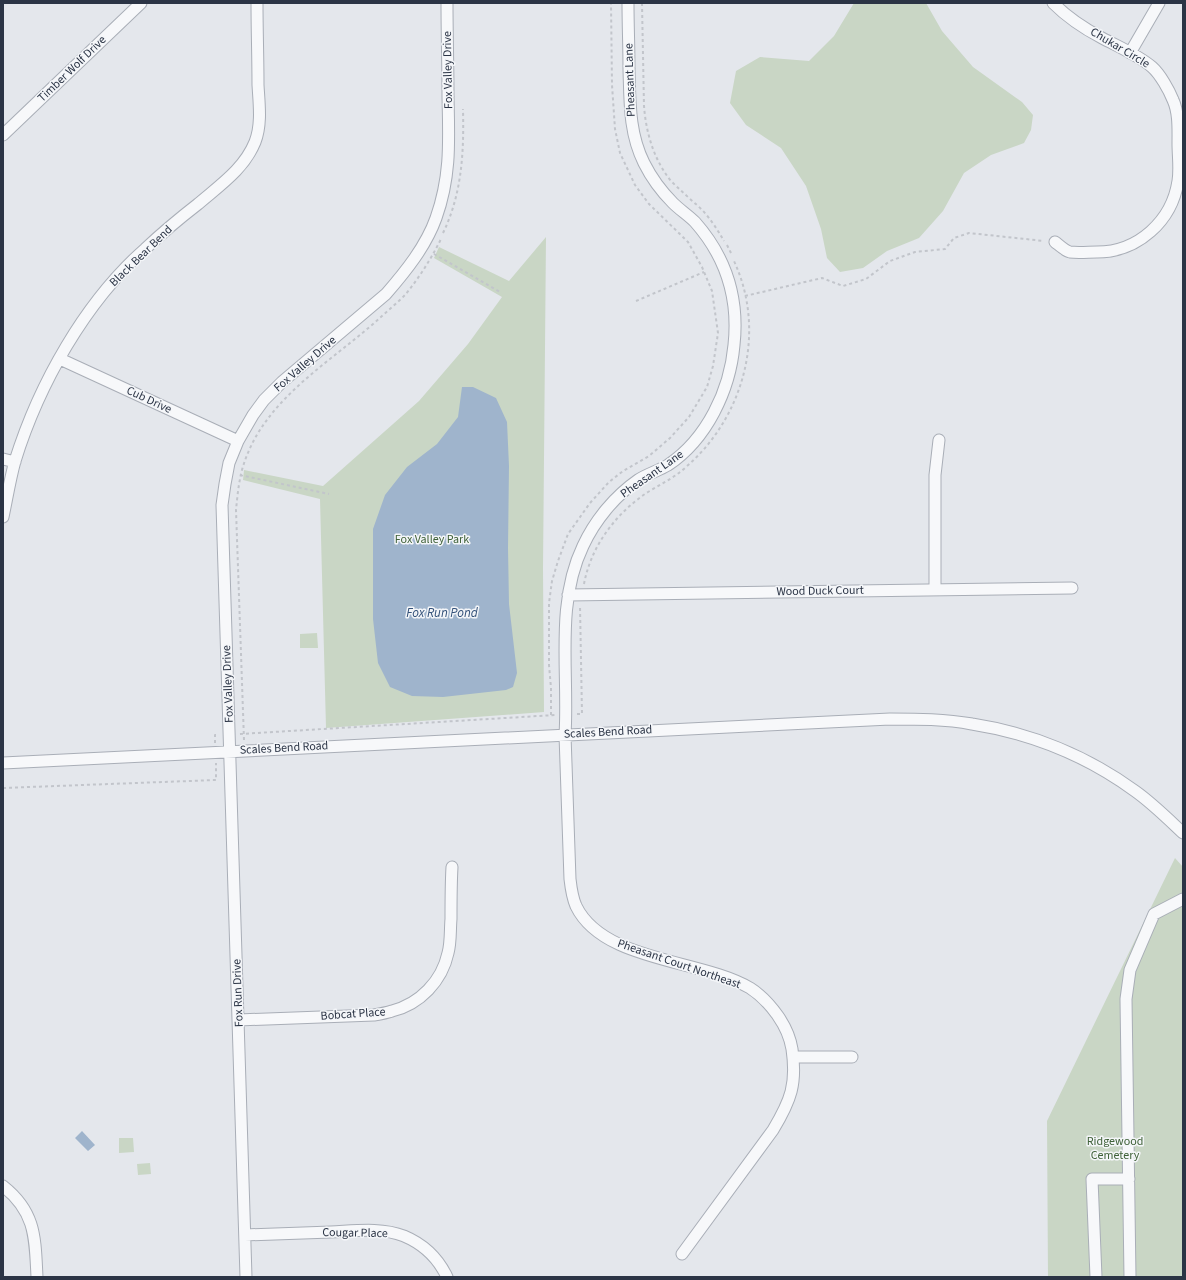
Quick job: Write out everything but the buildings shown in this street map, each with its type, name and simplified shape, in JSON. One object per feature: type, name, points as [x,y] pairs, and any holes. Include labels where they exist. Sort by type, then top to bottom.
[{"type":"street","name":"Timber Wolf Drive","points":[[3,135],[141,3]]},
{"type":"street","name":"Black Bear Bend","points":[[3,517],[15,462],[33,413],[60,359],[83,320],[121,272],[150,244],[228,180],[245,161],[255,141],[259,120],[257,3]]},
{"type":"street","name":"Fox Valley Drive","points":[[231,751],[222,505],[229,463],[238,441],[253,415],[264,400],[278,386],[386,294],[414,260],[435,220],[446,183],[449,154],[447,3]]},
{"type":"street","name":"Pheasant Lane","points":[[565,735],[565,621],[573,569],[583,546],[594,527],[609,506],[622,492],[639,479],[667,465],[687,449],[701,432],[717,406],[729,374],[734,345],[735,318],[732,288],[722,264],[710,243],[694,222],[672,202],[657,183],[644,163],[636,142],[630,117],[628,3]]},
{"type":"street","name":"Chukar Circle","points":[[1053,3],[1076,21],[1153,67],[1165,84],[1174,101],[1178,122],[1178,180],[1174,197],[1165,216],[1155,228],[1140,240],[1125,248],[1103,252],[1069,252],[1055,242]]},
{"type":"street","points":[[1130,53],[1159,3]]},
{"type":"street","name":"Cub Drive","points":[[60,359],[238,441]]},
{"type":"street","points":[[935,590],[934,475],[939,440]]},
{"type":"street","points":[[3,459],[15,462]]},
{"type":"street","name":"Wood Duck Court","points":[[568,595],[1072,588]]},
{"type":"street","name":"Scales Bend Road","points":[[3,763],[890,719],[934,720],[972,724],[1010,732],[1050,745],[1080,758],[1134,790],[1161,812],[1183,833]]},
{"type":"street","name":"Pheasant Court Northeast","points":[[565,735],[570,879],[573,895],[584,918],[607,938],[624,947],[718,974],[751,989],[774,1009],[791,1042],[794,1081],[785,1110],[773,1130],[682,1254]]},
{"type":"street","name":"Fox Run Drive","points":[[231,751],[246,1277]]},
{"type":"street","name":"Bobcat Place","points":[[238,1020],[374,1015],[392,1012],[415,1001],[424,994],[436,980],[442,970],[448,952],[450,936],[452,867]]},
{"type":"street","points":[[1130,1277],[1126,999],[1130,970],[1154,914],[1183,899]]},
{"type":"street","points":[[793,1057],[852,1057]]},
{"type":"street","points":[[1096,1277],[1092,1179],[1129,1179]]},
{"type":"street","points":[[3,1186],[12,1193],[22,1205],[34,1232],[37,1277]]},
{"type":"street","name":"Cougar Place","points":[[245,1235],[361,1231],[387,1232],[402,1235],[426,1249],[436,1259],[447,1277]]},
{"type":"path","points":[[552,715],[548,608],[552,581],[568,534],[590,503],[609,482],[623,471],[649,456],[670,438],[689,417],[707,387],[713,366],[718,333],[712,291],[688,242],[649,204],[635,185],[620,153],[615,129],[612,85],[611,3]]},
{"type":"path","points":[[582,714],[580,606],[586,576],[593,556],[612,524],[624,512],[635,502],[686,467],[712,440],[728,415],[739,390],[746,364],[748,349],[749,325],[745,296],[737,267],[729,249],[720,233],[706,215],[670,179],[659,162],[650,142],[645,122],[644,106],[642,3]]},
{"type":"path","points":[[244,750],[236,510],[244,464],[263,425],[277,406],[314,372],[368,329],[404,296],[434,254],[450,220],[460,179],[463,152],[463,109]]},
{"type":"path","points":[[745,296],[822,278],[843,286],[866,279],[890,261],[915,252],[945,249],[954,238],[969,232],[1055,242]]},
{"type":"path","points":[[434,254],[500,292]]},
{"type":"path","points":[[636,302],[704,272]]},
{"type":"path","points":[[227,473],[329,494]]},
{"type":"green space","points":[[854,3],[926,3],[942,31],[973,67],[1022,102],[1033,115],[1031,130],[1024,143],[991,155],[964,173],[943,211],[919,238],[887,251],[863,268],[840,272],[827,258],[821,229],[806,186],[781,148],[746,125],[730,103],[736,71],[760,57],[809,61],[834,36]]},
{"type":"green space","name":"Fox Valley Park","points":[[546,237],[543,569],[544,712],[326,728],[320,499],[243,480],[244,470],[323,486],[419,401],[468,344],[502,297],[434,258],[439,247],[509,281]]},
{"type":"green space","points":[[317,633],[318,648],[300,648],[300,634]]},
{"type":"green space","name":"Ridgewood Cemetery","points":[[1175,858],[1183,867],[1183,1277],[1048,1277],[1047,1121]]},
{"type":"green space","points":[[119,1138],[133,1138],[134,1152],[119,1153]]},
{"type":"green space","points":[[150,1163],[151,1174],[138,1175],[137,1164]]},
{"type":"water","name":"Fox Run Pond","points":[[462,387],[473,387],[496,398],[507,422],[509,466],[509,604],[517,673],[513,687],[506,690],[443,697],[412,696],[390,687],[378,663],[373,619],[373,529],[385,495],[407,467],[437,444],[458,417]]},
{"type":"water","points":[[82,1131],[95,1145],[88,1151],[75,1138]]}]
